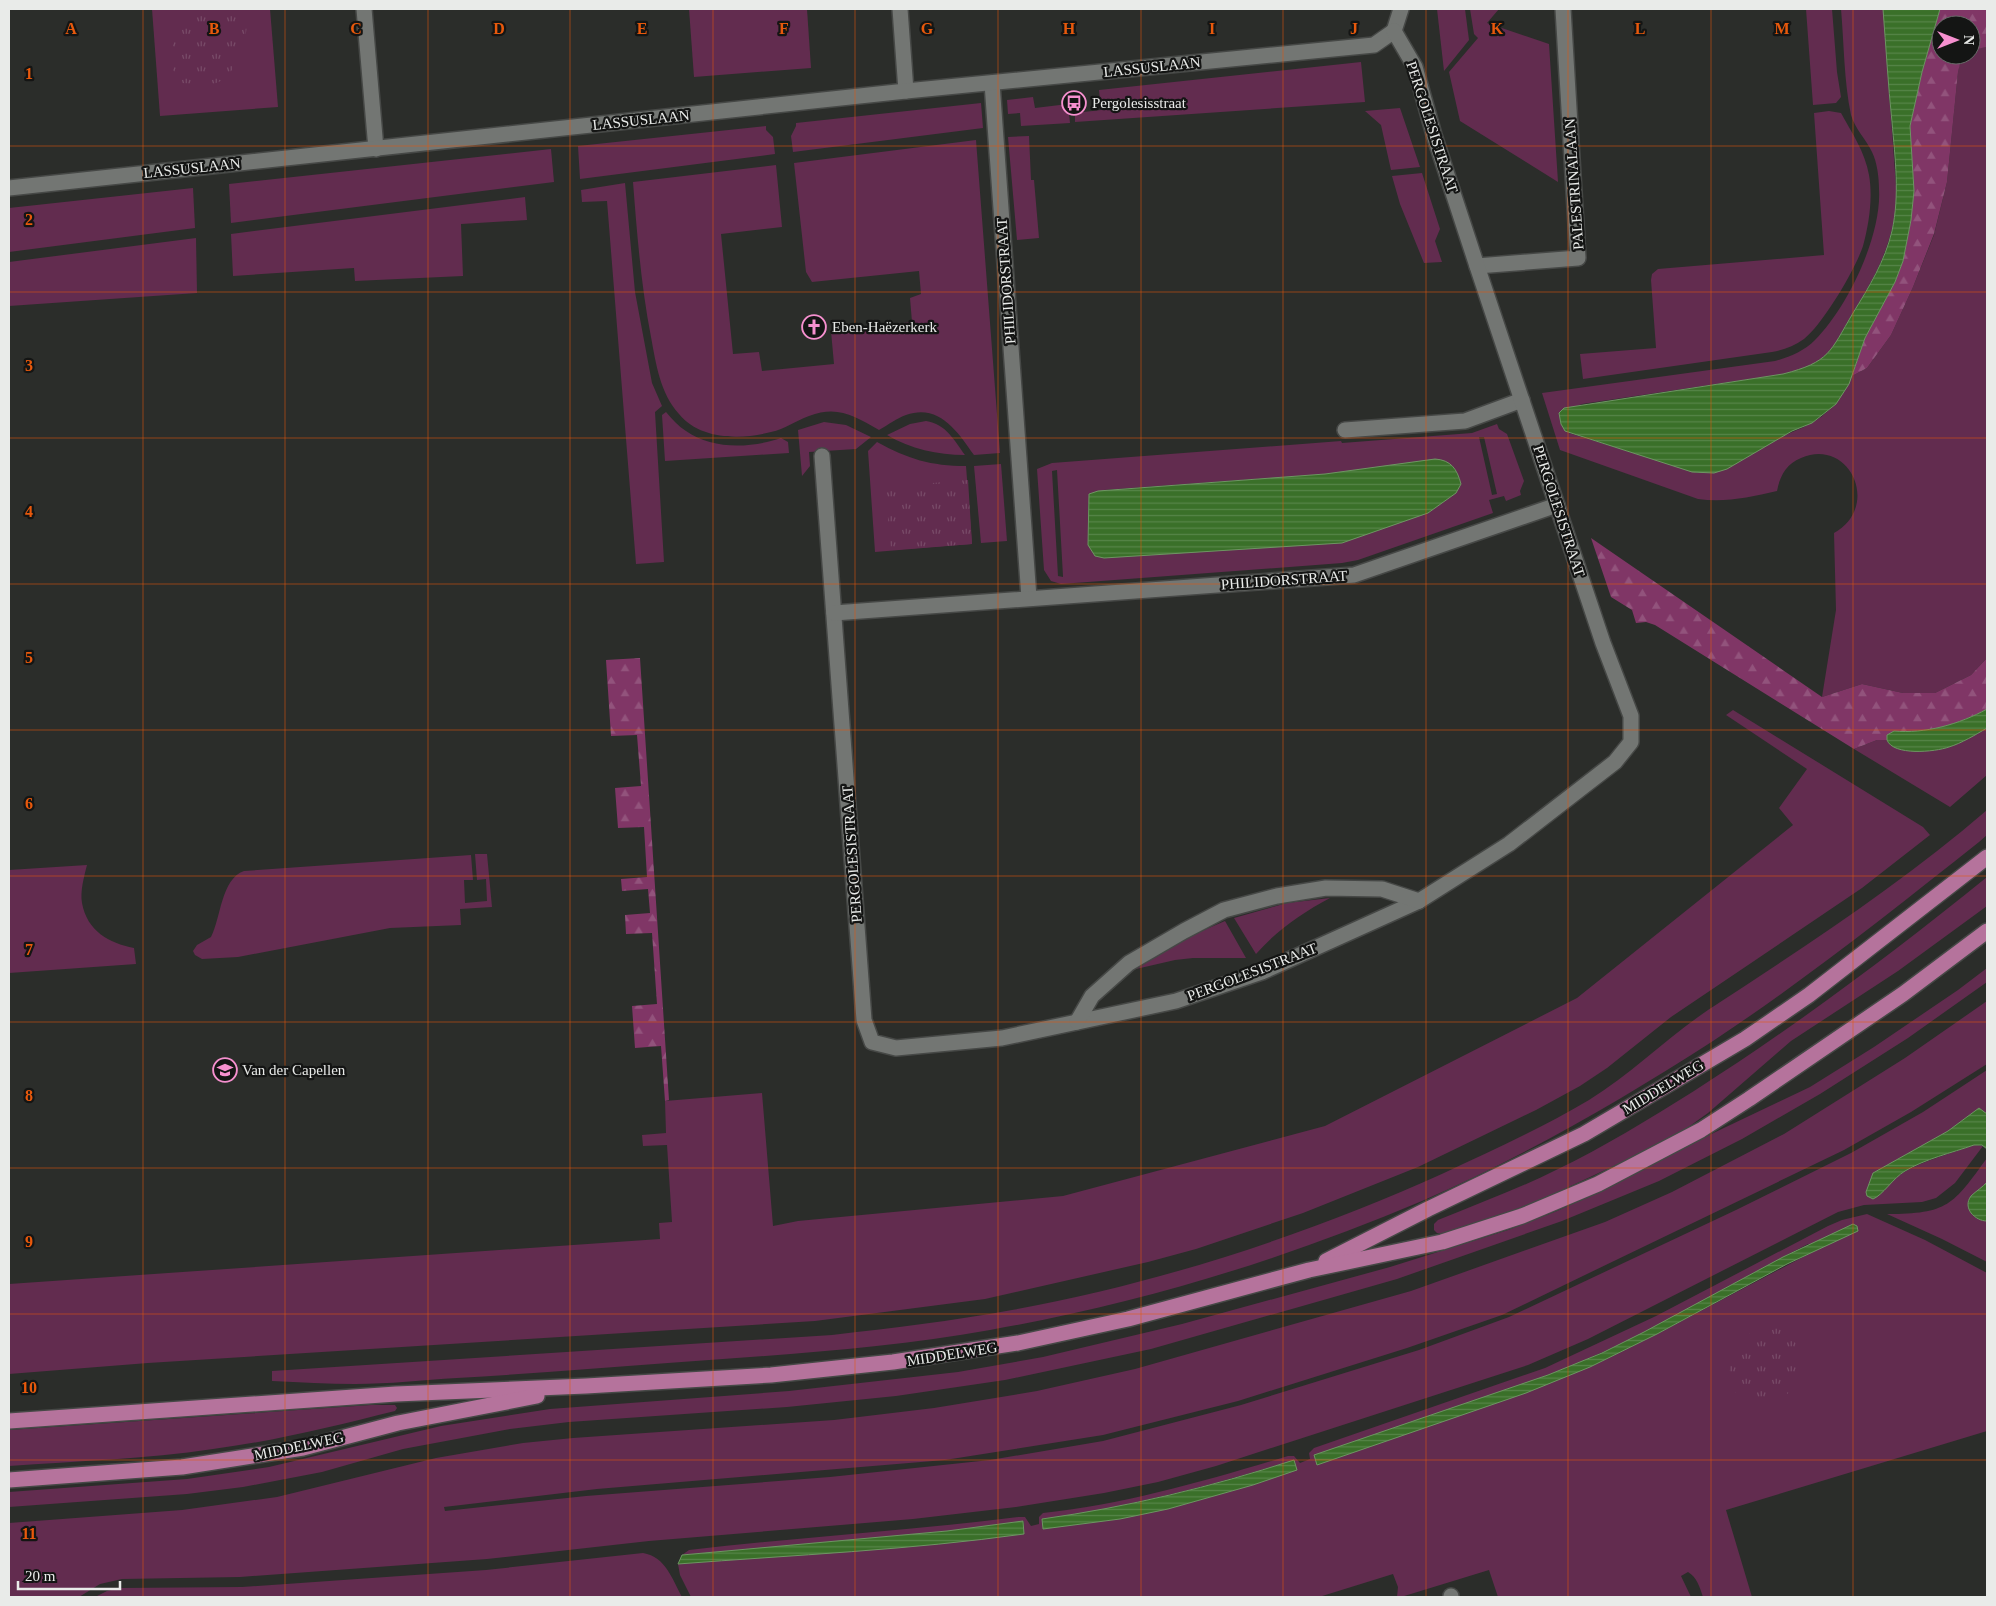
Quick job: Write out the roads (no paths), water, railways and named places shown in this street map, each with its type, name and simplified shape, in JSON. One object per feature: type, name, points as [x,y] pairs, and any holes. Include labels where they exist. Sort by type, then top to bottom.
[{"type":"main road","name":"MIDDELWEG","points":[[1309,1270],[1428,1209],[1584,1134],[1745,1039],[1854,962],[1987,857]]},
{"type":"main road","name":"MIDDELWEG","points":[[9,1421],[396,1394],[586,1386],[771,1374],[953,1354],[1018,1343],[1128,1319],[1309,1270],[1442,1242],[1522,1216],[1598,1184],[1701,1130],[1903,994],[1987,931]]},
{"type":"main road","name":"MIDDELWEG","points":[[9,1480],[182,1467],[303,1448],[398,1422],[586,1386]]},
{"type":"street","points":[[364,9],[376,149]]},
{"type":"street","points":[[900,9],[906,91]]},
{"type":"street","points":[[1394,31],[1401,9]]},
{"type":"street","name":"PALESTRINALAAN","points":[[1477,266],[1578,258],[1563,9]]},
{"type":"street","name":"LASSUSLAAN","points":[[9,188],[906,91],[1374,45],[1394,31]]},
{"type":"street","name":"PERGOLESISTRAAT","points":[[822,456],[864,1020],[872,1042],[896,1048],[1002,1038],[1176,1001],[1262,972],[1419,900],[1509,844],[1615,762],[1631,742],[1631,716],[1603,643],[1477,266],[1434,135],[1415,66],[1394,31]]},
{"type":"street","name":"PHILIDORSTRAAT","points":[[992,82],[1029,598]]},
{"type":"street","points":[[1345,430],[1465,420],[1522,400]]},
{"type":"street","name":"PHILIDORSTRAAT","points":[[834,613],[1354,575],[1557,505]]},
{"type":"street","points":[[1077,1022],[1092,996],[1129,963],[1224,910],[1277,896],[1326,888],[1382,889],[1419,900]]},
{"type":"place","name":"Pergolesisstraat","points":[[1074,103]]},
{"type":"place","name":"Eben-Haëzerkerk","points":[[814,327]]},
{"type":"place","name":"Van der Capellen","points":[[225,1070]]}]
